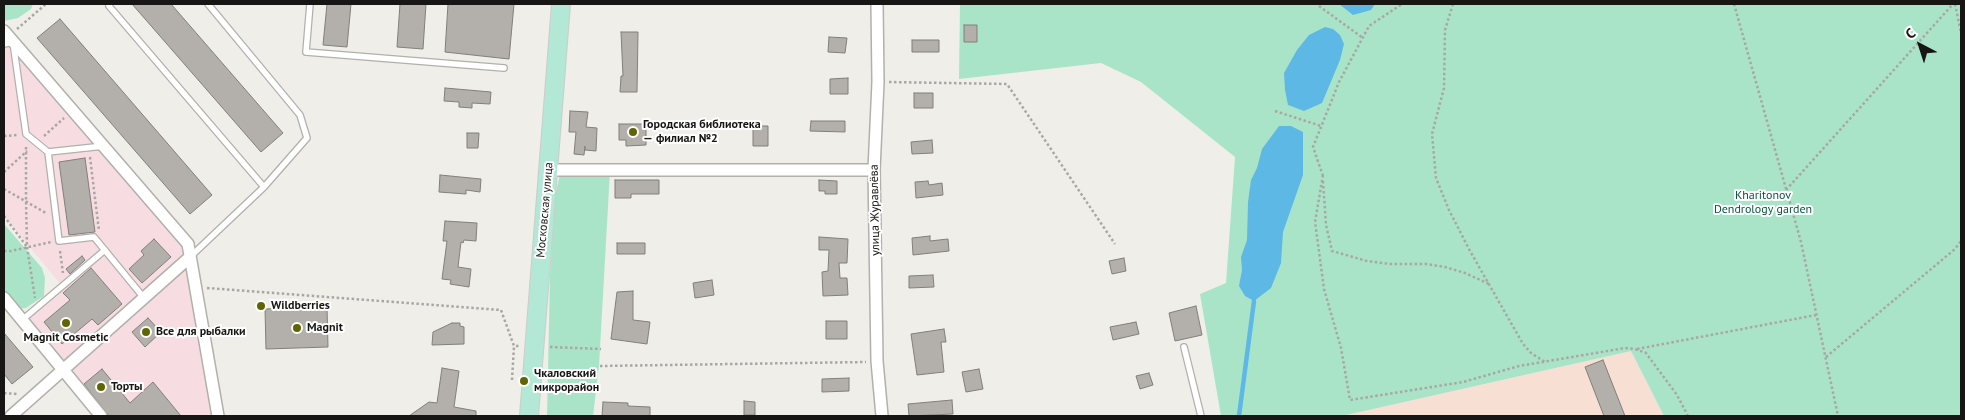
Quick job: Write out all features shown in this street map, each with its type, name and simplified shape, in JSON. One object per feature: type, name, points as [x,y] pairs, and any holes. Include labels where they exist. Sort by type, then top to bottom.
[{"type":"main road","name":"Московская улица","points":[[528,416],[561,4]]},
{"type":"street","name":"улица Журавлёва","points":[[877,4],[878,82],[874,170],[877,361],[882,416]]},
{"type":"street","points":[[7,38],[104,146],[188,244],[218,416]]},
{"type":"street","points":[[548,170],[874,170]]},
{"type":"street","points":[[11,416],[190,257]]},
{"type":"street","points":[[4,298],[101,416]]},
{"type":"lane","points":[[190,257],[264,187],[307,138],[300,115],[208,4]]},
{"type":"lane","points":[[310,4],[306,52],[504,68]]},
{"type":"lane","points":[[109,6],[264,187]]},
{"type":"lane","points":[[7,38],[26,134],[48,152],[59,241],[94,237],[144,298]]},
{"type":"lane","points":[[48,152],[104,146]]},
{"type":"lane","points":[[22,320],[105,250]]},
{"type":"lane","points":[[1184,347],[1201,416]]},
{"type":"path","points":[[7,38],[46,4]]},
{"type":"path","points":[[1402,4],[1369,26],[1339,82],[1313,147],[1323,175],[1326,225],[1332,251],[1367,261],[1390,264],[1426,264],[1445,267],[1465,273],[1489,284]]},
{"type":"path","points":[[1453,4],[1445,30],[1444,88],[1432,134],[1436,178],[1453,218],[1524,344],[1532,353],[1545,362]]},
{"type":"path","points":[[1734,4],[1801,242],[1838,416]]},
{"type":"path","points":[[1786,190],[1954,4]]},
{"type":"path","points":[[1954,4],[1961,33]]},
{"type":"path","points":[[1319,6],[1363,38]]},
{"type":"path","points":[[878,82],[1007,84],[1115,244]]},
{"type":"path","points":[[1275,111],[1321,126]]},
{"type":"path","points":[[4,136],[26,134],[27,247],[37,307]]},
{"type":"path","points":[[89,148],[100,244]]},
{"type":"path","points":[[1323,175],[1316,222],[1317,231],[1324,289],[1342,348],[1350,400],[1463,382],[1519,366],[1625,348],[1636,349],[1816,315]]},
{"type":"path","points":[[4,189],[56,218]]},
{"type":"path","points":[[4,216],[27,247]]},
{"type":"path","points":[[4,250],[11,251],[59,241],[64,284]]},
{"type":"path","points":[[1826,358],[1961,241]]},
{"type":"path","points":[[196,288],[500,310],[514,346],[512,380]]},
{"type":"path","points":[[514,346],[520,346]]},
{"type":"path","points":[[541,347],[601,349]]},
{"type":"path","points":[[1636,349],[1646,353],[1677,395],[1688,416]]},
{"type":"path","points":[[600,366],[877,361]]},
{"type":"path","points":[[4,393],[18,394]]},
{"type":"shaded area","points":[[4,32],[188,244],[217,416],[101,416],[22,320],[62,286],[4,216]]},
{"type":"shaded area","points":[[1631,351],[1664,416],[1342,416]]},
{"type":"green space","points":[[4,4],[33,4],[31,9],[18,18],[4,21]]},
{"type":"green space","name":"Kharitonov Dendrology garden","points":[[960,4],[1961,4],[1961,416],[1664,416],[1631,351],[1342,416],[1221,416],[1200,294],[1226,283],[1235,157],[1141,82],[1101,63],[959,79]]},
{"type":"green space","points":[[610,171],[599,366],[593,416],[547,416],[550,276],[555,197],[560,174]]},
{"type":"green space","points":[[4,224],[42,268],[45,278],[44,296],[26,308],[17,309],[4,294]]},
{"type":"water","points":[[1339,4],[1375,4],[1371,10],[1353,15]]},
{"type":"water","points":[[1325,27],[1333,29],[1340,35],[1344,44],[1340,60],[1322,103],[1304,111],[1288,105],[1284,73],[1297,50],[1309,35]]},
{"type":"water","points":[[1279,126],[1291,126],[1303,132],[1303,175],[1283,232],[1281,263],[1271,288],[1254,301],[1245,296],[1239,286],[1242,270],[1241,257],[1247,240],[1248,202],[1251,180],[1257,168],[1262,149]]},
{"type":"building","points":[[132,4],[171,4],[283,133],[261,152]]},
{"type":"building","points":[[327,4],[351,4],[347,47],[323,45]]},
{"type":"building","points":[[400,4],[426,4],[423,49],[397,47]]},
{"type":"building","points":[[448,4],[514,4],[509,59],[445,52]]},
{"type":"building","points":[[60,19],[212,195],[190,214],[37,38]]},
{"type":"building","points":[[964,25],[977,25],[977,42],[964,42]]},
{"type":"building","points":[[621,32],[638,32],[637,92],[620,92],[621,76],[623,76]]},
{"type":"building","points":[[829,37],[847,38],[845,53],[828,52]]},
{"type":"building","points":[[912,40],[939,40],[939,52],[912,52]]},
{"type":"building","points":[[848,78],[848,94],[830,94],[830,79]]},
{"type":"building","points":[[445,88],[491,92],[490,104],[472,103],[472,108],[459,107],[459,102],[444,101]]},
{"type":"building","points":[[914,93],[933,93],[933,108],[914,108]]},
{"type":"building","points":[[570,111],[588,112],[586,127],[597,128],[596,151],[585,150],[585,146],[584,155],[574,154],[576,132],[569,132]]},
{"type":"building","points":[[811,121],[845,121],[845,132],[810,131]]},
{"type":"building","name":"Городская библиотека — филиал №2","points":[[619,124],[646,124],[646,145],[626,146],[626,140],[619,140]]},
{"type":"building","points":[[753,126],[768,126],[768,146],[753,146]]},
{"type":"building","points":[[467,133],[479,133],[478,148],[467,148]]},
{"type":"building","points":[[932,140],[933,153],[912,154],[911,142]]},
{"type":"building","points":[[85,158],[95,232],[69,235],[59,162]]},
{"type":"building","points":[[440,175],[481,179],[480,192],[466,190],[466,194],[439,192]]},
{"type":"building","points":[[615,180],[659,180],[659,194],[631,194],[631,198],[615,198]]},
{"type":"building","points":[[819,180],[837,181],[837,194],[825,194],[825,191],[819,191]]},
{"type":"building","points":[[928,181],[929,185],[942,183],[943,195],[916,198],[915,182]]},
{"type":"building","points":[[445,221],[477,223],[476,241],[464,240],[463,243],[461,242],[458,267],[471,269],[469,287],[450,284],[451,280],[442,279],[447,241],[443,241]]},
{"type":"building","points":[[930,236],[930,241],[948,239],[949,251],[913,255],[912,238]]},
{"type":"building","points":[[819,237],[848,239],[847,263],[839,263],[840,278],[847,278],[848,295],[823,296],[822,272],[828,271],[829,250],[819,250]]},
{"type":"building","points":[[154,239],[171,257],[142,283],[129,269],[144,255],[141,251]]},
{"type":"building","points":[[617,243],[645,243],[645,254],[617,254]]},
{"type":"building","points":[[82,256],[85,260],[70,274],[66,269]]},
{"type":"building","points":[[1124,258],[1126,271],[1112,274],[1109,261]]},
{"type":"building","points":[[91,268],[122,304],[98,325],[92,319],[62,344],[44,322],[70,300],[63,293]]},
{"type":"building","points":[[933,275],[934,287],[909,288],[909,276]]},
{"type":"building","points":[[712,280],[714,295],[695,298],[693,283]]},
{"type":"building","points":[[633,291],[633,320],[650,322],[647,344],[611,339],[617,292]]},
{"type":"building","points":[[1196,306],[1202,335],[1175,341],[1169,313]]},
{"type":"building","name":"Magnit","points":[[327,307],[328,347],[266,349],[265,309]]},
{"type":"building","name":"Все для рыбалки","points":[[148,318],[161,332],[145,347],[132,332]]},
{"type":"building","points":[[826,321],[847,321],[847,339],[826,339]]},
{"type":"building","points":[[1136,322],[1139,334],[1113,340],[1110,327]]},
{"type":"building","points":[[452,323],[460,323],[460,326],[464,327],[464,344],[432,345],[433,332]]},
{"type":"building","points":[[944,329],[946,342],[941,342],[944,372],[917,375],[911,334]]},
{"type":"building","points":[[4,333],[33,367],[12,384],[4,374]]},
{"type":"building","points":[[1603,360],[1625,416],[1604,416],[1585,367]]},
{"type":"building","points":[[442,368],[459,371],[454,407],[476,411],[476,416],[409,416],[429,402],[437,403]]},
{"type":"building","points":[[102,369],[130,403],[153,382],[181,416],[109,416],[84,384]]},
{"type":"building","points":[[979,369],[983,389],[966,392],[962,372]]},
{"type":"building","points":[[1149,373],[1153,385],[1140,389],[1136,376]]},
{"type":"building","points":[[849,378],[849,391],[822,392],[822,379]]},
{"type":"building","points":[[952,400],[953,414],[909,416],[908,404]]},
{"type":"building","points":[[744,401],[755,402],[755,415],[744,415]]},
{"type":"building","points":[[603,402],[628,403],[628,406],[650,407],[650,416],[602,416]]},
{"type":"waterway","points":[[1239,416],[1254,301]]},
{"type":"place","name":"Городская библиотека — филиал №2","points":[[633,132]]},
{"type":"place","name":"Wildberries","points":[[261,306]]},
{"type":"place","name":"Magnit Cosmetic","points":[[66,323]]},
{"type":"place","name":"Magnit","points":[[297,328]]},
{"type":"place","name":"Все для рыбалки","points":[[146,332]]},
{"type":"place","name":"Чкаловский микрорайон","points":[[524,381]]},
{"type":"place","name":"Торты","points":[[101,387]]}]
